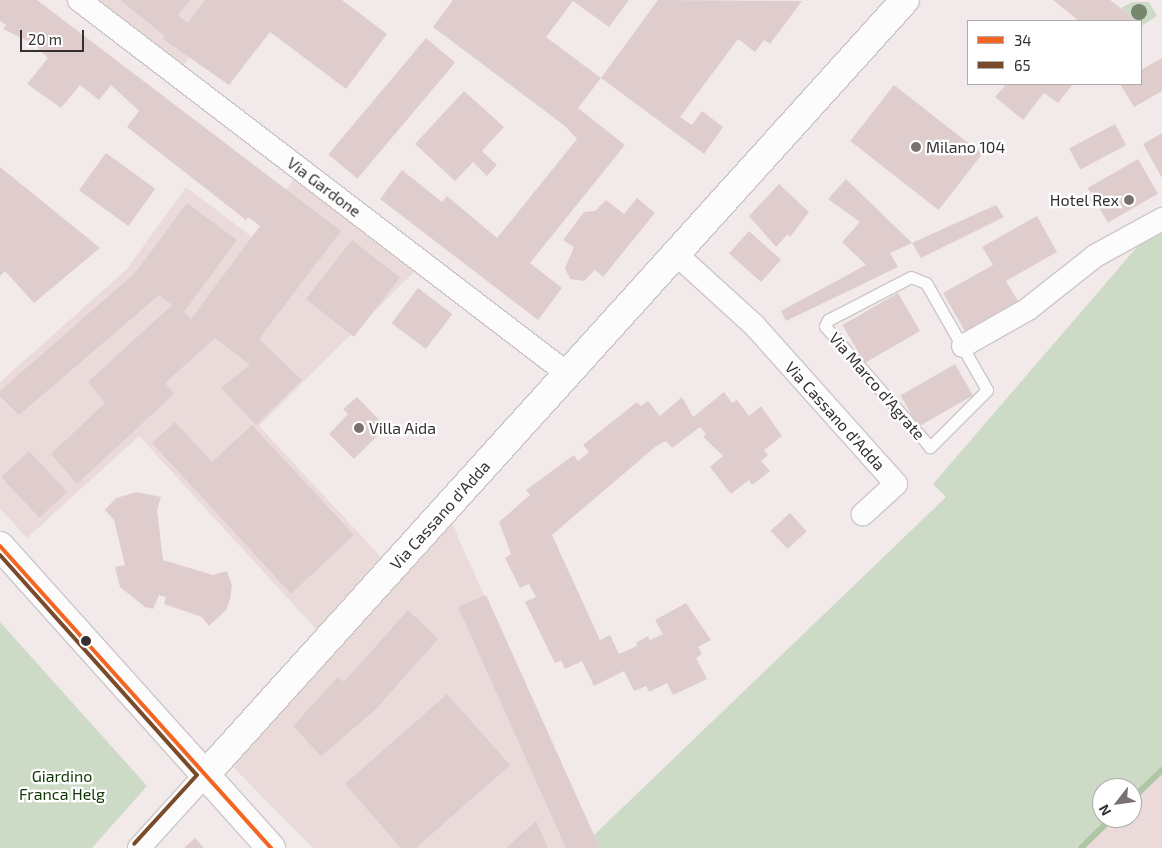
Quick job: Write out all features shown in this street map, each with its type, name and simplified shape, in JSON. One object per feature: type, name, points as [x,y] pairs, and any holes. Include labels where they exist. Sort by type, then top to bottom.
[{"type":"street","name":"Via Gardone","points":[[79,0],[568,374]]},
{"type":"street","name":"Via Cassano d'Adda","points":[[204,775],[904,0]]},
{"type":"street","points":[[964,346],[1028,309],[1095,256],[1162,219]]},
{"type":"street","name":"Via Cassano d'Adda","points":[[676,254],[754,325],[896,484],[863,514]]},
{"type":"street","points":[[0,546],[271,848]]},
{"type":"street","points":[[139,848],[204,775]]},
{"type":"lane","name":"Via Marco d'Agrate","points":[[911,276],[926,283],[964,346],[987,390],[930,447],[825,326],[828,320],[911,276]]},
{"type":"shaded area","points":[[86,0],[232,0],[179,71]]},
{"type":"shaded area","points":[[299,172],[421,265],[259,426],[381,557],[316,629],[139,436],[27,538],[0,508],[0,382],[127,269],[186,187],[252,237]]},
{"type":"shaded area","points":[[452,521],[600,848],[313,848],[233,767]]},
{"type":"shaded area","points":[[1162,766],[1162,848],[1076,848],[1098,828],[1142,828],[1142,786]]},
{"type":"green space","points":[[1132,2],[1149,2],[1157,16],[1143,25],[1142,20],[1137,20],[1121,8]]},
{"type":"green space","points":[[1162,230],[1162,766],[1142,786],[1142,778],[1092,778],[1092,828],[1098,828],[1076,848],[600,848],[594,835],[946,497],[933,484],[1143,240]]},
{"type":"green space","name":"Giardino Franca Helg","points":[[0,622],[147,786],[92,848],[0,848]]},
{"type":"building","points":[[0,0],[37,0],[341,231],[259,339],[302,380],[256,425],[221,388],[250,365],[215,338],[165,383],[174,394],[77,484],[51,454],[105,403],[88,382],[172,305],[159,295],[19,415],[0,396],[0,391],[136,272],[187,203],[237,240],[184,312],[191,319],[260,226],[248,217],[246,220],[127,127],[139,111],[111,85],[99,100],[80,85],[61,108],[27,84],[48,58],[34,44],[3,29],[6,25],[0,21]]},
{"type":"building","points":[[120,0],[190,0],[178,15],[188,23],[205,0],[342,0],[387,34],[346,89],[270,32],[229,85],[163,39],[165,36]]},
{"type":"building","points":[[453,0],[629,0],[609,27],[573,1],[546,37],[601,78],[578,108],[625,145],[530,263],[562,288],[538,320],[380,199],[402,170],[442,202],[447,196],[497,238],[577,139],[565,126],[433,27]]},
{"type":"building","points":[[658,0],[802,1],[770,44],[764,40],[755,52],[738,39],[680,117],[692,125],[702,111],[723,127],[704,154],[601,78]]},
{"type":"building","points":[[1053,0],[1110,0],[1137,20],[1078,20]]},
{"type":"building","points":[[426,38],[455,62],[357,179],[328,154]]},
{"type":"building","points":[[1162,58],[1162,91],[1134,107],[1121,85],[1142,85],[1142,69]]},
{"type":"building","name":"Milano 104","points":[[894,85],[982,154],[939,210],[850,141]]},
{"type":"building","points":[[1005,85],[1072,85],[1058,103],[1044,93],[1023,120],[995,97]]},
{"type":"building","points":[[464,91],[504,127],[482,151],[497,165],[487,176],[473,162],[455,181],[415,144]]},
{"type":"building","points":[[1115,124],[1126,145],[1080,170],[1069,148]]},
{"type":"building","points":[[1162,133],[1162,178],[1143,144]]},
{"type":"building","points":[[106,153],[155,189],[128,226],[79,190]]},
{"type":"building","points":[[1138,159],[1158,194],[1108,223],[1088,188]]},
{"type":"building","points":[[0,167],[100,248],[34,303],[5,271],[0,276]]},
{"type":"building","points":[[846,179],[912,243],[890,253],[898,267],[786,321],[781,311],[866,265],[842,242],[860,222],[828,199]]},
{"type":"building","points":[[779,184],[809,212],[790,237],[788,234],[776,247],[749,216]]},
{"type":"building","points":[[637,198],[655,213],[603,277],[595,270],[584,281],[570,279],[565,268],[574,247],[563,240],[584,212],[595,211],[606,200],[624,214]]},
{"type":"building","points":[[996,205],[1004,217],[921,258],[912,243]]},
{"type":"building","points":[[1037,216],[1057,252],[1006,281],[1019,303],[966,333],[943,293],[993,265],[982,247]]},
{"type":"building","points":[[749,231],[781,260],[761,282],[729,253]]},
{"type":"building","points":[[352,240],[400,278],[354,337],[306,299]]},
{"type":"building","points":[[418,288],[452,314],[426,349],[392,323]]},
{"type":"building","points":[[898,293],[920,331],[865,363],[843,325]]},
{"type":"building","points":[[955,364],[973,395],[918,427],[900,396]]},
{"type":"building","points":[[724,392],[732,403],[737,400],[749,416],[761,406],[782,436],[764,450],[768,455],[761,461],[770,471],[752,485],[749,480],[731,494],[710,467],[723,456],[703,437],[706,434],[700,427],[672,448],[666,441],[655,447],[552,535],[600,640],[610,635],[619,654],[637,646],[636,643],[648,636],[650,640],[663,634],[655,620],[686,603],[711,640],[698,647],[702,654],[696,658],[707,679],[673,695],[667,683],[649,692],[646,686],[634,691],[624,671],[594,686],[582,661],[565,669],[561,660],[555,663],[525,602],[536,597],[529,584],[520,588],[505,558],[511,554],[499,522],[530,495],[526,490],[574,455],[578,461],[589,452],[583,445],[637,402],[641,406],[648,401],[660,416],[682,397],[693,417]]},
{"type":"building","points":[[357,397],[386,427],[354,459],[329,434],[348,414],[343,409]]},
{"type":"building","points":[[175,422],[212,462],[252,425],[354,535],[291,594],[152,443]]},
{"type":"building","points":[[29,451],[67,492],[39,518],[1,477]]},
{"type":"building","points":[[137,492],[161,497],[157,510],[163,560],[213,575],[227,571],[232,586],[230,599],[226,610],[209,626],[202,617],[164,604],[166,597],[159,595],[153,609],[145,607],[120,587],[115,567],[125,565],[114,520],[105,510],[116,498]]},
{"type":"building","points":[[790,513],[807,532],[787,549],[771,530]]},
{"type":"building","points":[[486,595],[600,848],[566,848],[458,607]]},
{"type":"building","points":[[408,610],[438,639],[375,710],[321,756],[293,726],[338,677],[344,682]]},
{"type":"building","points":[[447,694],[510,765],[416,848],[401,848],[345,784]]},
{"type":"building","points":[[536,821],[548,848],[506,848]]},
{"type":"building","points":[[195,838],[204,848],[184,848]]},
{"type":"waterway","points":[[1142,789],[1162,770]]},
{"type":"waterway","points":[[1081,848],[1102,828]]},
{"type":"transit line","name":"34","points":[[0,546],[271,848]]},
{"type":"transit line","name":"65","points":[[0,555],[197,775],[134,844]]},
{"type":"place","name":"Milano 104","points":[[916,147]]},
{"type":"place","name":"Hotel Rex","points":[[1129,200]]},
{"type":"place","name":"Villa Aida","points":[[359,428]]}]
